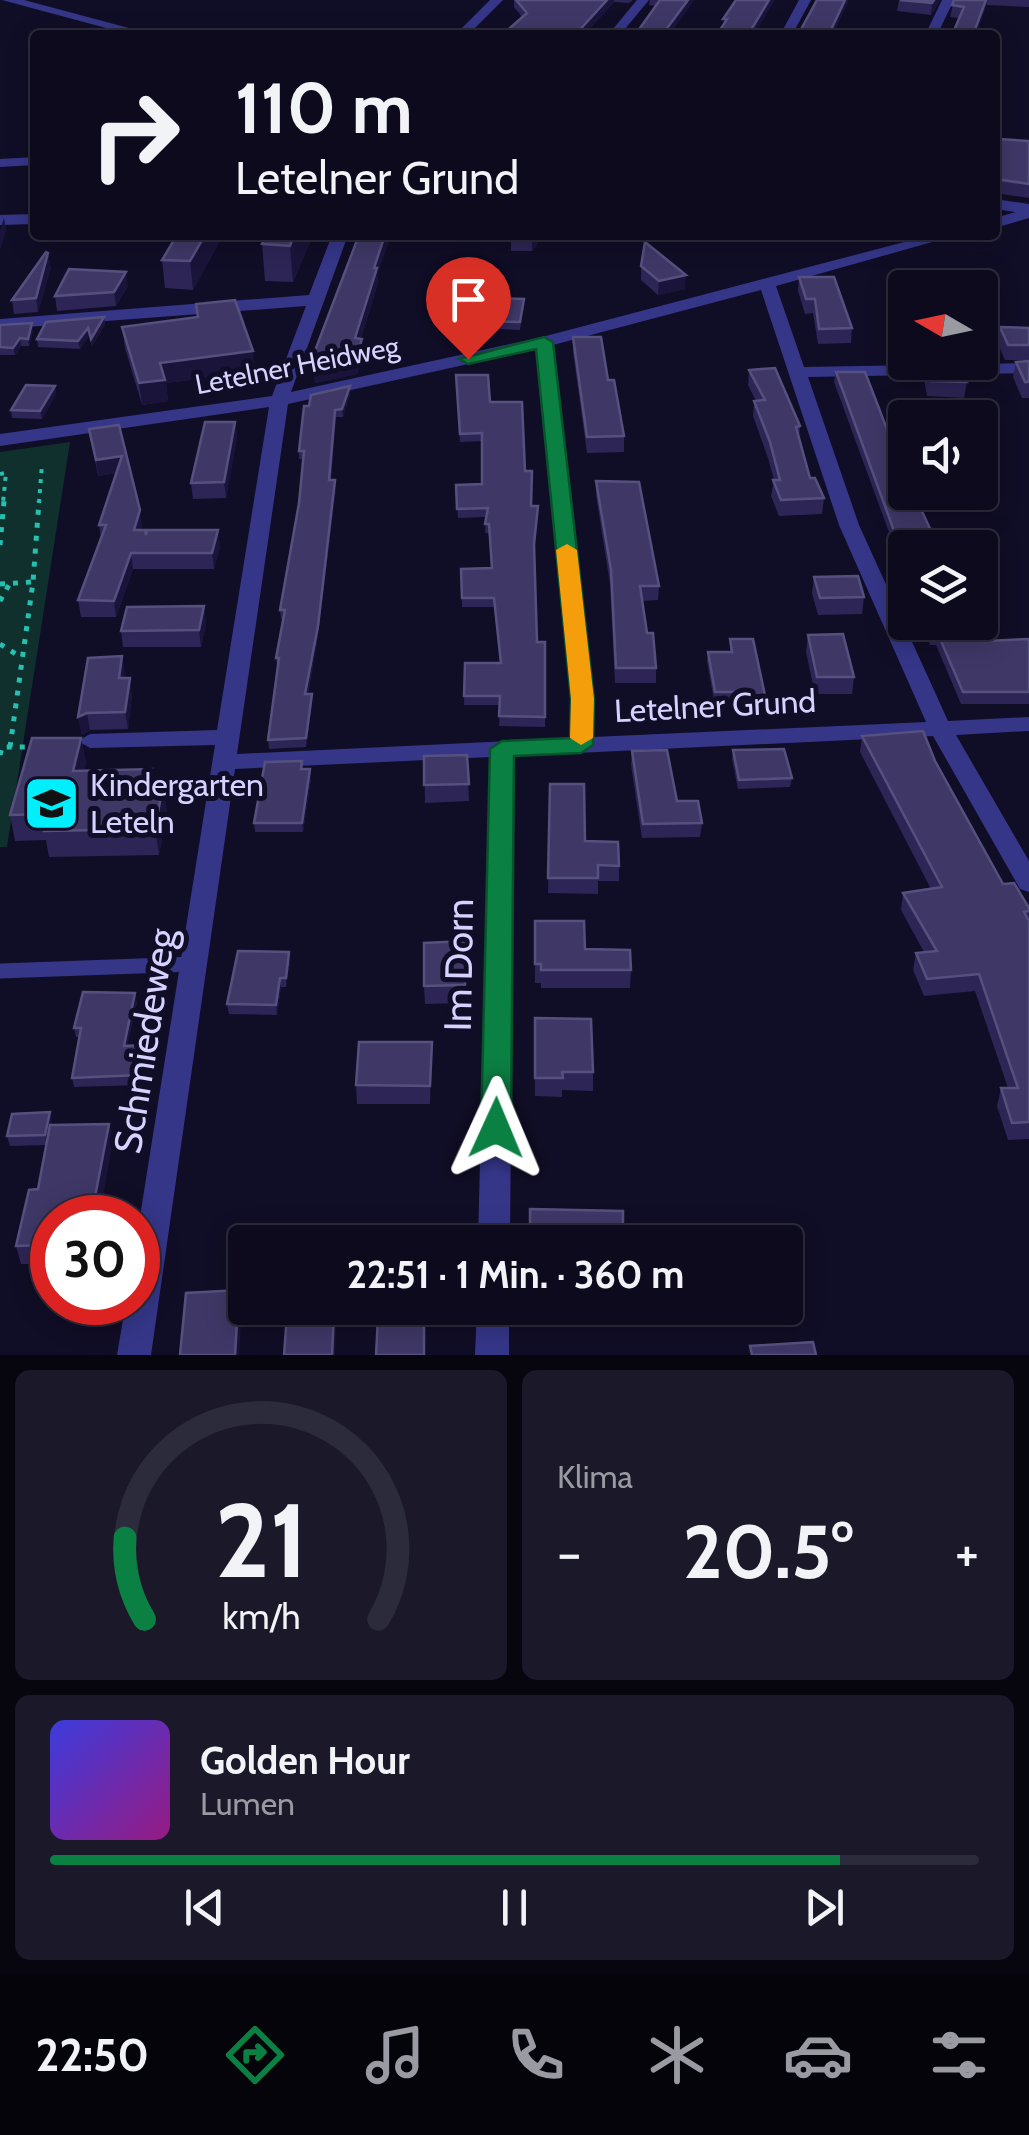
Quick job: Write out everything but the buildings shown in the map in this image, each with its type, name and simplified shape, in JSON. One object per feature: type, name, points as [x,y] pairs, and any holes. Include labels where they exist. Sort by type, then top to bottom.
[{"type":"street","points":[[8,0],[128,30]]},
{"type":"street","points":[[466,30],[497,0]]},
{"type":"street","points":[[618,30],[643,0]]},
{"type":"street","points":[[789,30],[805,0]]},
{"type":"street","points":[[933,30],[948,0]]},
{"type":"street","points":[[0,162],[30,161]]},
{"type":"street","points":[[1000,205],[1029,211]]},
{"type":"street","points":[[1000,221],[1029,211]]},
{"type":"street","points":[[0,220],[30,219]]},
{"type":"street","name":"Schmiedeweg","points":[[134,1355],[279,400],[338,240]]},
{"type":"street","name":"Letelner Heidweg","points":[[0,440],[279,400],[544,342],[930,240]]},
{"type":"street","points":[[767,282],[850,524],[940,728],[1029,884]]},
{"type":"street","points":[[0,324],[315,300]]},
{"type":"street","points":[[544,342],[583,699],[581,745]]},
{"type":"street","points":[[800,372],[1029,368]]},
{"type":"street","name":"Letelner Grund","points":[[225,750],[502,749],[1029,724]]},
{"type":"street","points":[[90,742],[225,750]]},
{"type":"street","name":"Im Dorn","points":[[494,1225],[502,749]]},
{"type":"street","points":[[492,1355],[493,1325]]},
{"type":"lane","points":[[0,972],[194,964]]},
{"type":"path","points":[[10,747],[33,582],[42,464]]},
{"type":"path","points":[[0,474],[6,474],[0,545]]},
{"type":"path","points":[[0,584],[33,582]]},
{"type":"path","points":[[0,602],[10,583]]},
{"type":"path","points":[[0,644],[22,658]]},
{"type":"path","points":[[0,755],[2,747],[36,747]]},
{"type":"green space","points":[[70,442],[7,847],[0,847],[0,452]]},
{"type":"slow traffic","points":[[567,550],[583,699],[581,738]]},
{"type":"place","name":"Kindergarten Leteln","points":[[51,803]]},
{"type":"route","points":[[468,359],[544,342],[583,699],[581,745],[502,749],[496,1128]]}]
